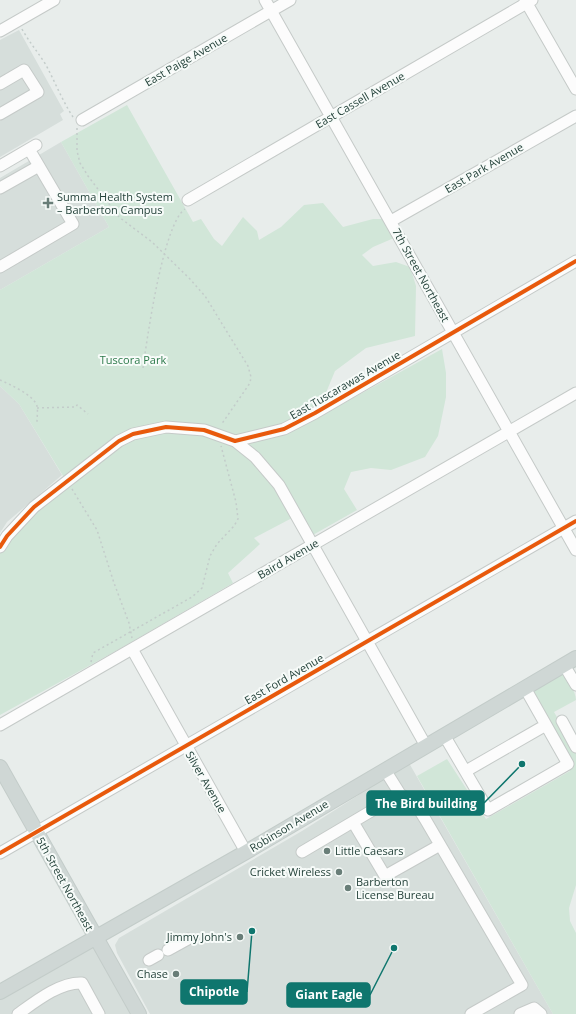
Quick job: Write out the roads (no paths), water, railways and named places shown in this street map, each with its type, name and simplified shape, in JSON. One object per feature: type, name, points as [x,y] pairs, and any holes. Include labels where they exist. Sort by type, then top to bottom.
[{"type":"main road","name":"Robinson Avenue","points":[[0,992],[246,852],[570,662]]},
{"type":"main road","name":"5th Street Northeast","points":[[0,767],[96,937],[135,1013]]},
{"type":"street","points":[[0,31],[54,0]]},
{"type":"street","name":"7th Street Northeast","points":[[265,0],[576,550]]},
{"type":"street","name":"East Paige Avenue","points":[[82,120],[290,0]]},
{"type":"street","points":[[528,1],[576,90]]},
{"type":"street","name":"East Cassell Avenue","points":[[189,203],[528,1]]},
{"type":"street","points":[[0,84],[24,70],[38,92],[0,114]]},
{"type":"street","name":"East Park Avenue","points":[[391,221],[576,116]]},
{"type":"street","points":[[0,166],[33,147],[39,166],[73,224],[0,267]]},
{"type":"street","points":[[0,188],[39,166]]},
{"type":"street","name":"East Tuscarawas Avenue","points":[[234,441],[284,429],[300,422],[576,261]]},
{"type":"street","name":"Baird Avenue","points":[[0,725],[576,393]]},
{"type":"street","points":[[0,547],[24,515],[108,448],[132,434],[166,427],[181,427],[215,434],[234,441],[255,457],[279,485],[426,746]]},
{"type":"street","name":"East Ford Avenue","points":[[0,853],[576,521]]},
{"type":"street","name":"Silver Avenue","points":[[133,648],[246,852]]},
{"type":"street","points":[[570,662],[576,685]]},
{"type":"street","points":[[444,735],[488,810],[522,791],[568,764],[525,688]]},
{"type":"street","points":[[562,721],[576,747]]},
{"type":"street","points":[[466,771],[546,725]]},
{"type":"street","points":[[385,770],[400,794],[415,803],[522,985],[471,1014]]},
{"type":"street","points":[[302,852],[400,794]]},
{"type":"street","points":[[352,822],[385,876],[440,846]]},
{"type":"street","points":[[158,955],[188,938]]},
{"type":"street","points":[[18,1014],[35,1002],[71,982],[82,982],[99,1014]]},
{"type":"street","points":[[520,1014],[534,1008],[541,1014]]},
{"type":"place","name":"Summa Health System – Barberton Campus","points":[[48,203]]},
{"type":"place","name":"The Bird building","points":[[522,764]]},
{"type":"place","name":"Little Caesars","points":[[327,851]]},
{"type":"place","name":"Cricket Wireless","points":[[339,872]]},
{"type":"place","name":"Barberton License Bureau","points":[[348,888]]},
{"type":"place","name":"Chipotle","points":[[252,931]]},
{"type":"place","name":"Jimmy John's","points":[[240,937]]},
{"type":"place","name":"Giant Eagle","points":[[394,948]]},
{"type":"place","name":"Chase","points":[[176,974]]},
{"type":"park label","name":"Tuscora Park","points":[[133,360]]}]
